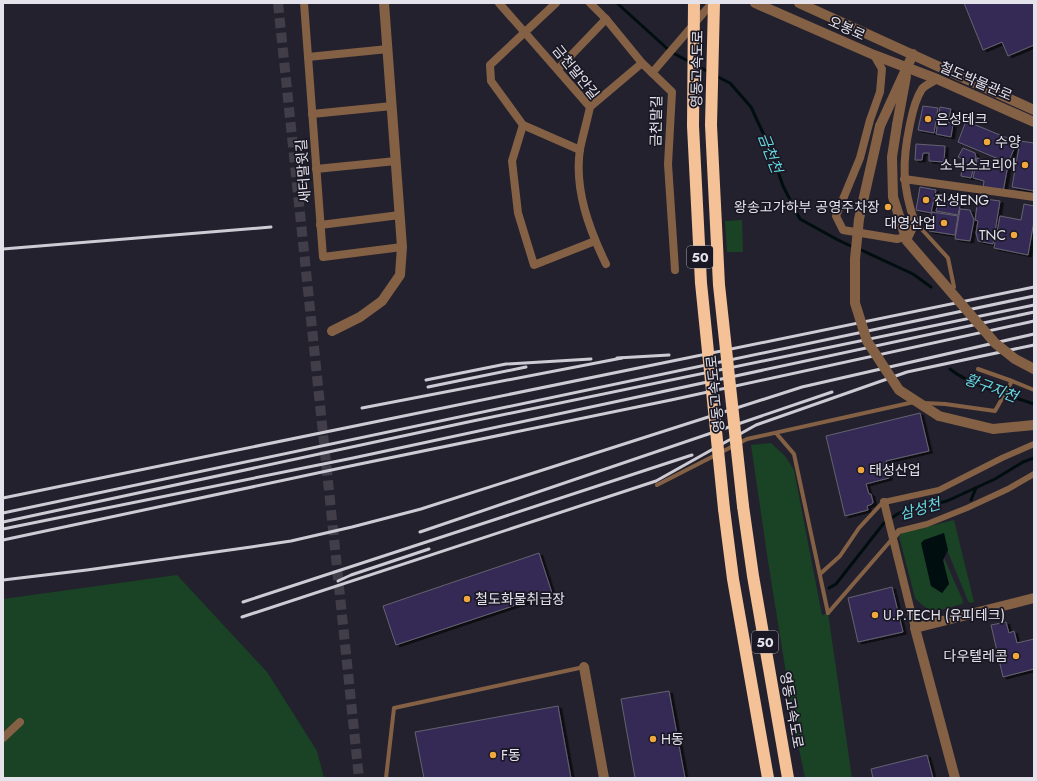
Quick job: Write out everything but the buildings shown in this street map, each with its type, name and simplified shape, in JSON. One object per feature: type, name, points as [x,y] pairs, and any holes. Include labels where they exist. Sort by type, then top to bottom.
[{"type":"highway","name":"영동고속도로","points":[[694,3],[693,126],[701,283],[724,509],[733,579],[768,778]]},
{"type":"highway","name":"영동고속도로","points":[[713,3],[711,125],[719,285],[743,506],[753,576],[788,778]]},
{"type":"street","name":"새터말윗길","points":[[304,3],[323,257],[402,247]]},
{"type":"street","points":[[332,331],[360,317],[382,301],[400,275],[402,247],[384,3]]},
{"type":"street","name":"금천말안길","points":[[499,3],[590,107],[580,150],[579,175],[587,219],[606,264]]},
{"type":"street","points":[[556,3],[490,65],[491,81],[523,125],[580,150]]},
{"type":"street","name":"금천말길","points":[[590,3],[606,19],[642,63],[672,92],[668,164],[675,270]]},
{"type":"street","points":[[652,73],[713,3]]},
{"type":"street","name":"오봉로","points":[[754,3],[874,56],[907,68]]},
{"type":"street","name":"오봉로","points":[[799,3],[913,54]]},
{"type":"street","points":[[558,69],[606,19]]},
{"type":"street","points":[[308,57],[388,49]]},
{"type":"street","points":[[913,54],[880,126],[859,219],[855,259],[855,303],[867,341],[899,390],[939,416],[993,429],[1034,426]]},
{"type":"street","name":"철도박물관로","points":[[913,54],[1034,110]]},
{"type":"street","points":[[874,56],[882,69],[880,92],[870,120],[860,158],[836,216],[843,230],[897,239],[909,236],[915,223],[908,200],[904,179],[904,158],[913,111],[922,88],[937,80]]},
{"type":"street","points":[[590,107],[642,63]]},
{"type":"street","points":[[907,68],[892,157],[893,197],[907,241],[995,343],[1015,359],[1034,369]]},
{"type":"street","name":"철도박물관로","points":[[907,68],[1034,122]]},
{"type":"street","points":[[312,114],[392,106]]},
{"type":"street","points":[[523,125],[512,161],[518,213],[534,265],[595,241]]},
{"type":"street","points":[[316,169],[396,161]]},
{"type":"street","points":[[904,179],[1034,197]]},
{"type":"street","points":[[320,225],[400,215]]},
{"type":"street","points":[[955,778],[915,628],[884,502],[939,490],[1002,458],[1034,444]]},
{"type":"street","points":[[893,538],[899,531],[927,524],[967,508],[1008,489],[1034,474]]},
{"type":"street","points":[[915,628],[1034,598]]},
{"type":"street","points":[[584,668],[604,778]]},
{"type":"street","points":[[3,738],[20,722]]},
{"type":"lane","points":[[915,223],[948,258],[954,287]]},
{"type":"lane","points":[[978,369],[1034,390]]},
{"type":"lane","points":[[656,485],[747,439],[910,402],[945,404],[994,410],[1012,381]]},
{"type":"lane","points":[[776,433],[794,454],[828,614],[893,538]]},
{"type":"lane","points":[[820,574],[840,556],[859,528],[884,502]]},
{"type":"lane","points":[[386,778],[394,708],[584,668]]},
{"type":"green space","points":[[742,220],[743,252],[727,252],[725,221]]},
{"type":"green space","points":[[771,443],[785,456],[794,470],[822,615],[828,613],[852,778],[805,778],[795,729],[751,445]]},
{"type":"green space","points":[[954,520],[974,602],[970,603],[968,601],[948,552],[944,533],[931,585],[942,593],[949,584],[943,560],[944,558],[963,601],[962,604],[948,608],[936,610],[931,609],[921,604],[915,598],[899,536],[902,533]]},
{"type":"green space","points":[[177,575],[267,672],[317,751],[324,778],[3,778],[3,599]]},
{"type":"shaded area","points":[[944,533],[948,550],[943,560],[949,584],[942,593],[931,586],[921,543],[924,540]]},
{"type":"waterway","name":"금천천","points":[[617,3],[671,52],[690,62]]},
{"type":"waterway","name":"금천천","points":[[697,66],[709,72]]},
{"type":"waterway","name":"금천천","points":[[716,76],[730,83],[751,107],[769,146],[783,186],[800,219],[853,247]]},
{"type":"waterway","name":"금천천","points":[[859,249],[913,274],[931,287]]},
{"type":"waterway","name":"황구지천","points":[[950,369],[979,385],[1034,404]]},
{"type":"waterway","name":"삼성천","points":[[829,588],[836,584],[884,523],[899,513],[947,501],[995,479],[1023,462],[1034,458]]},
{"type":"waterway","points":[[971,500],[976,488]]},
{"type":"tunnel","points":[[278,3],[359,778]]},
{"type":"railway","points":[[3,249],[271,227]]},
{"type":"railway","points":[[3,498],[1034,287]]},
{"type":"railway","points":[[3,513],[1034,296]]},
{"type":"railway","points":[[3,522],[468,422],[1034,305]]},
{"type":"railway","points":[[3,529],[353,458],[1034,312]]},
{"type":"railway","points":[[3,540],[355,465],[671,400],[1034,321]]},
{"type":"railway","points":[[3,580],[87,570],[291,541],[352,527],[421,509],[802,387],[1034,334]]},
{"type":"railway","points":[[242,617],[656,481],[756,425],[907,372],[1034,345]]},
{"type":"railway","points":[[617,358],[669,355]]},
{"type":"railway","points":[[362,408],[622,358]]},
{"type":"railway","points":[[426,380],[506,364],[591,359]]},
{"type":"railway","points":[[428,387],[526,367]]},
{"type":"railway","points":[[420,532],[832,392]]},
{"type":"railway","points":[[243,602],[692,455]]},
{"type":"railway","points":[[338,581],[351,575],[429,549]]},
{"type":"place","name":"은성테크","points":[[928,119]]},
{"type":"place","name":"수양","points":[[987,142]]},
{"type":"place","name":"소닉스코리아","points":[[1025,165]]},
{"type":"place","name":"진성ENG","points":[[926,200]]},
{"type":"place","name":"왕송고가하부 공영주차장","points":[[888,207]]},
{"type":"place","name":"대영산업","points":[[944,223]]},
{"type":"place","name":"TNC","points":[[1014,235]]},
{"type":"place","name":"태성산업","points":[[861,470]]},
{"type":"place","name":"철도화물취급장","points":[[467,599]]},
{"type":"place","name":"U.P.TECH (유피테크)","points":[[875,615]]},
{"type":"place","name":"다우텔레콤","points":[[1016,656]]},
{"type":"place","name":"H동","points":[[653,739]]},
{"type":"place","name":"F동","points":[[493,755]]}]
